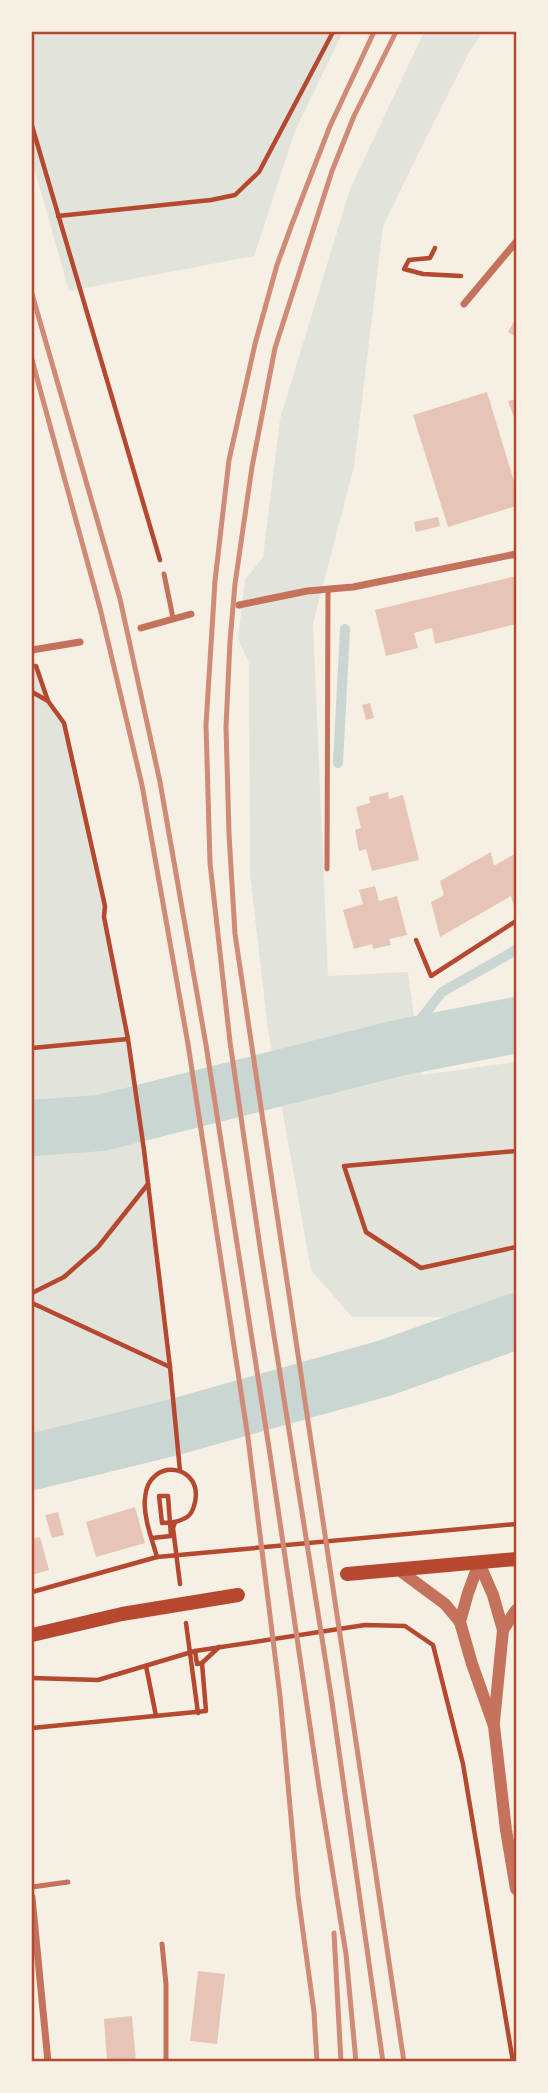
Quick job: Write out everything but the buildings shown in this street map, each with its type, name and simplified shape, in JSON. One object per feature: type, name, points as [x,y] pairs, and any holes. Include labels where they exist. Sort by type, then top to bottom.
[{"type":"main road","points":[[347,1574],[516,1559]]},
{"type":"main road","points":[[32,1634],[122,1614],[238,1595]]},
{"type":"street","points":[[464,304],[516,242]]},
{"type":"street","points":[[239,605],[307,591],[353,587],[516,554]]},
{"type":"street","points":[[141,628],[191,614]]},
{"type":"street","points":[[32,650],[80,642]]},
{"type":"street","points":[[460,1622],[479,1563]]},
{"type":"street","points":[[479,1563],[493,1595],[503,1630],[494,1726],[516,1889]]},
{"type":"street","points":[[399,1570],[426,1588],[460,1622],[494,1726]]},
{"type":"street","points":[[503,1630],[516,1610]]},
{"type":"street","points":[[32,1896],[48,2062]]},
{"type":"lane","points":[[164,574],[173,618]]},
{"type":"lane","points":[[327,869],[328,589]]},
{"type":"lane","points":[[32,1887],[68,1882]]},
{"type":"lane","points":[[162,1944],[166,1984],[166,2062]]},
{"type":"path","points":[[58,216],[211,200],[235,195],[259,172],[333,32]]},
{"type":"path","points":[[32,126],[164,574]]},
{"type":"path","points":[[435,248],[430,258],[409,260],[404,269],[423,274],[488,278]]},
{"type":"path","points":[[36,664],[48,701],[64,723],[105,906],[104,917],[128,1039],[144,1150],[180,1471]]},
{"type":"path","points":[[32,692],[48,701]]},
{"type":"path","points":[[416,940],[431,976],[516,921]]},
{"type":"path","points":[[32,1048],[128,1039]]},
{"type":"path","points":[[516,1151],[344,1166],[366,1232],[421,1268],[516,1247]]},
{"type":"path","points":[[32,1293],[64,1278],[98,1247],[148,1184]]},
{"type":"path","points":[[32,1303],[170,1367]]},
{"type":"path","points":[[152,1538],[171,1536],[170,1522],[168,1496],[159,1496],[162,1523],[175,1522],[187,1518],[193,1510],[197,1496],[194,1482],[180,1471],[166,1469],[156,1475],[149,1483],[145,1497],[146,1514],[152,1538],[157,1557]]},
{"type":"path","points":[[173,1528],[175,1522]]},
{"type":"path","points":[[32,1592],[157,1557],[516,1524]]},
{"type":"path","points":[[32,1678],[98,1679],[195,1651],[365,1625],[405,1626],[433,1645],[463,1764],[513,2062]]},
{"type":"path","points":[[195,1651],[197,1664],[202,1663],[219,1647]]},
{"type":"path","points":[[32,1728],[206,1711],[202,1663]]},
{"type":"path","points":[[146,1666],[157,1717]]},
{"type":"shaded area","points":[[32,32],[343,32],[295,131],[254,256],[69,291],[32,160]]},
{"type":"shaded area","points":[[424,32],[482,32],[383,226],[354,467],[313,623],[328,976],[408,972],[422,1075],[516,1062],[516,1302],[467,1317],[352,1317],[311,1270],[268,1030],[250,874],[249,663],[238,639],[245,580],[263,557],[280,419],[350,189]]},
{"type":"shaded area","points":[[32,654],[48,701],[64,723],[105,906],[104,917],[128,1039],[144,1150],[172,1392],[167,1429],[32,1462]]},
{"type":"waterway","points":[[338,763],[345,629]]},
{"type":"waterway","points":[[398,1048],[442,992],[516,950]]},
{"type":"waterway","points":[[32,1128],[101,1123],[398,1048],[516,1025]]},
{"type":"waterway","points":[[32,1462],[167,1429],[385,1368],[516,1321]]},
{"type":"railway","points":[[374,32],[330,126],[292,224],[277,265],[255,344],[229,460],[215,581],[206,725],[210,863],[230,1042],[331,1695],[383,2062]]},
{"type":"railway","points":[[396,32],[354,116],[332,171],[275,348],[252,467],[235,584],[226,727],[235,934],[404,2062]]},
{"type":"railway","points":[[32,294],[120,599],[160,782],[206,1045],[269,1448],[346,1954],[356,2062]]},
{"type":"railway","points":[[32,360],[100,608],[142,785],[188,1044],[248,1438],[280,1696],[298,1895],[314,2012],[317,2062]]},
{"type":"railway","points":[[334,1933],[341,2062]]}]
